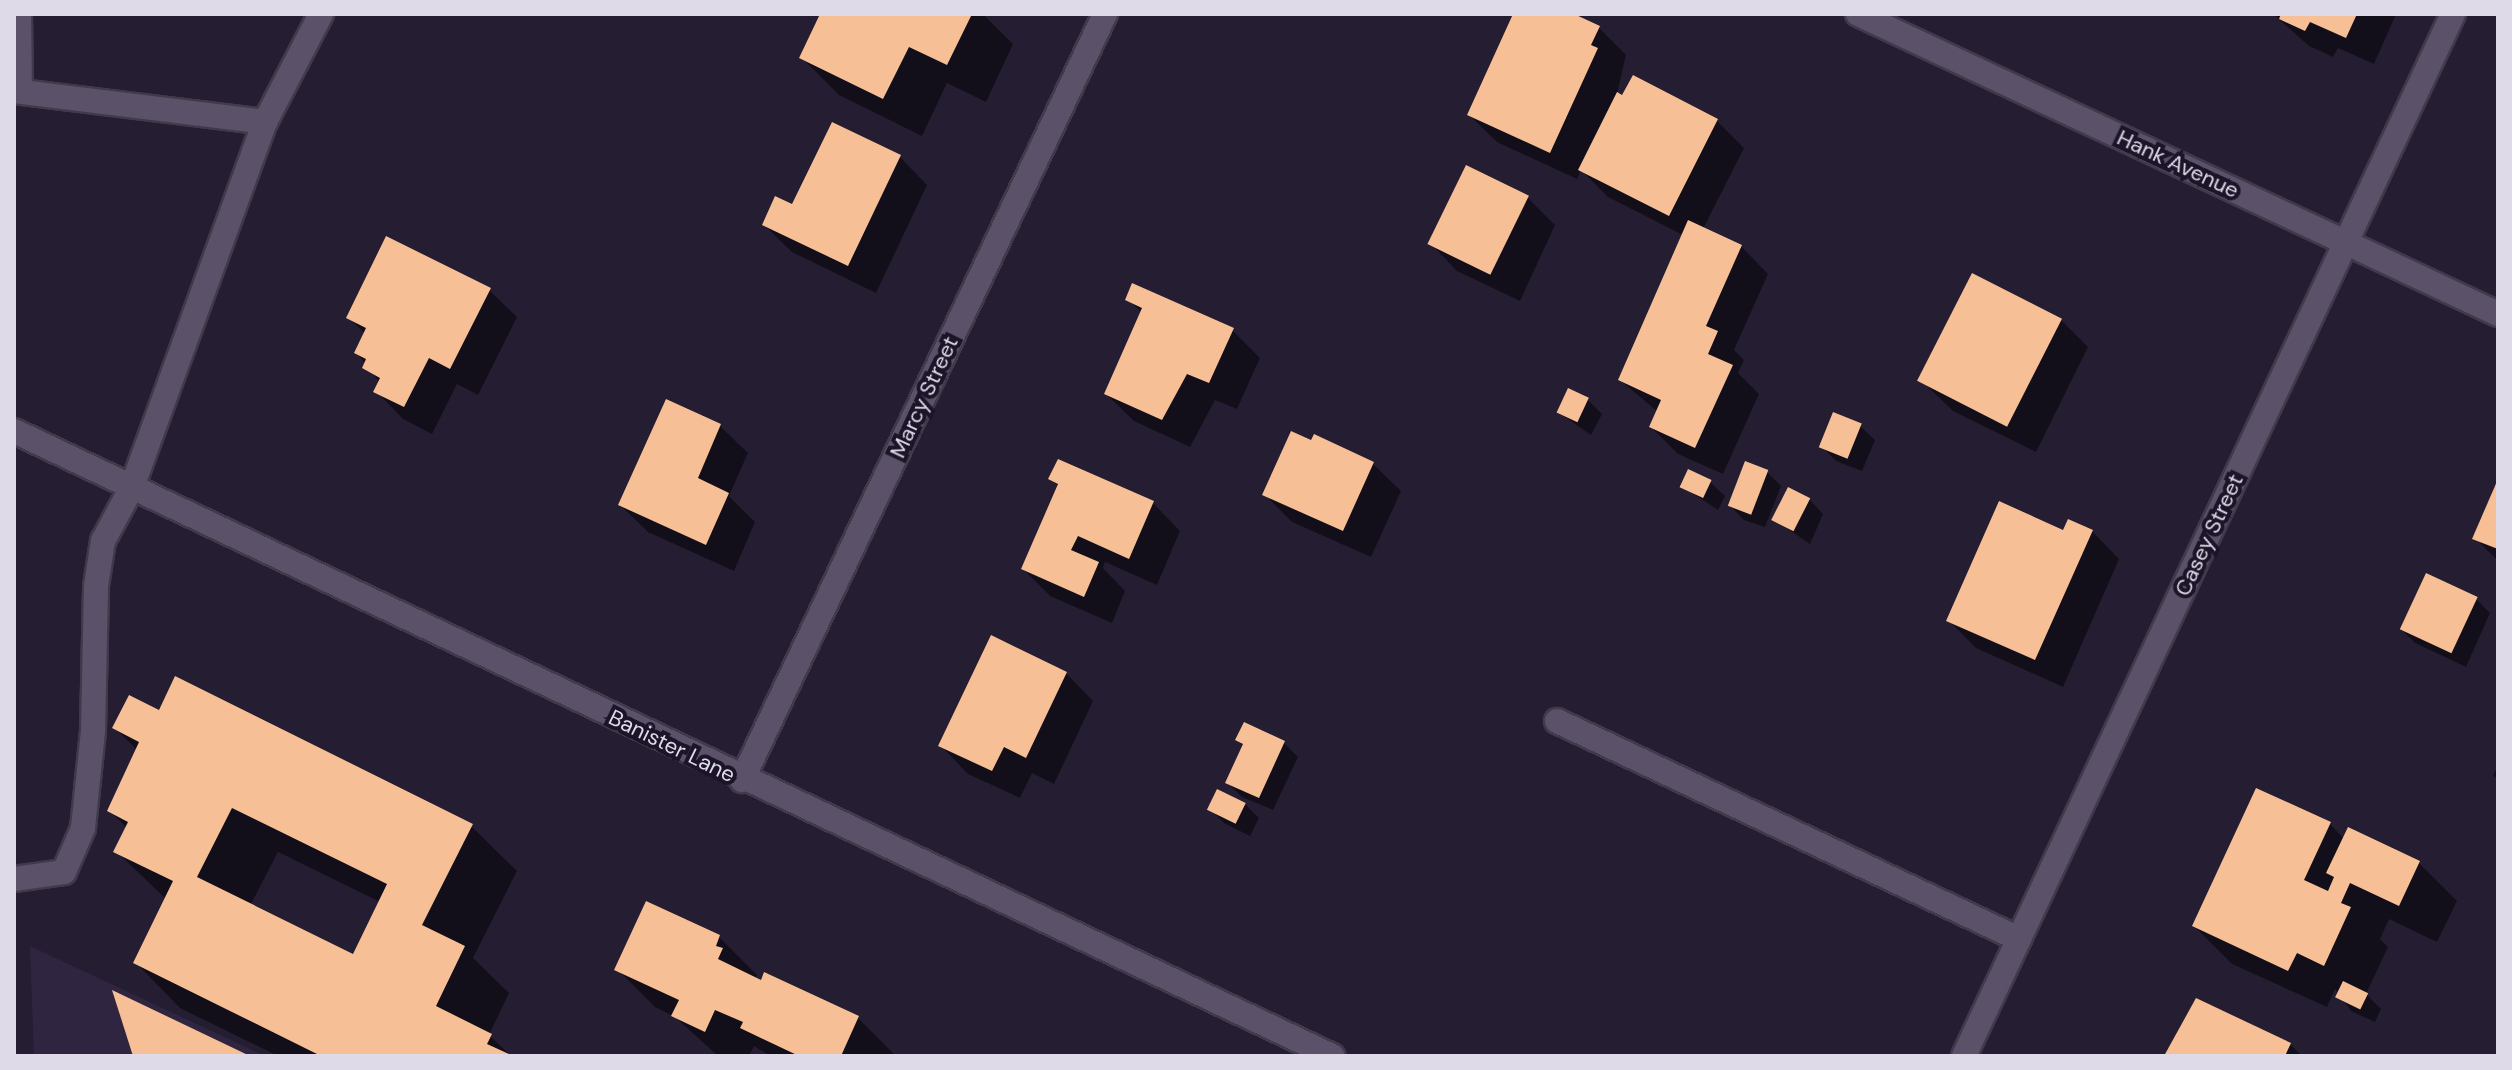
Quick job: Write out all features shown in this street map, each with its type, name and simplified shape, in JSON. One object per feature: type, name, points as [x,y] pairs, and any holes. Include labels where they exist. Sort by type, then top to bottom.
[{"type":"street","points":[[19,14],[17,91],[265,122]]},
{"type":"street","points":[[14,879],[64,872],[83,828],[93,731],[96,586],[103,541],[132,487],[265,122],[321,14]]},
{"type":"street","name":"Marcy Street","points":[[742,780],[1105,14]]},
{"type":"street","name":"Hank Avenue","points":[[1858,14],[2498,314]]},
{"type":"street","name":"Casey Street","points":[[1964,1056],[2453,14]]},
{"type":"street","name":"Banister Lane","points":[[14,431],[742,780],[1332,1056]]},
{"type":"street","points":[[1557,721],[2019,939]]},
{"type":"shaded area","points":[[30,946],[265,1056],[34,1056]]},
{"type":"building","points":[[820,14],[972,14],[947,65],[909,47],[883,99],[799,58]]},
{"type":"building","points":[[1513,14],[1574,14],[1600,26],[1591,45],[1598,48],[1550,153],[1467,115]]},
{"type":"building","points":[[2281,14],[2357,14],[2346,38],[2310,22],[2305,31],[2279,19]]},
{"type":"building","points":[[1633,75],[1718,119],[1669,216],[1578,170],[1617,92],[1622,95]]},
{"type":"building","points":[[832,122],[901,155],[848,266],[762,225],[775,196],[792,204]]},
{"type":"building","points":[[1466,165],[1529,196],[1490,275],[1427,244]]},
{"type":"building","points":[[1688,220],[1742,245],[1706,326],[1718,331],[1708,354],[1733,365],[1695,448],[1649,427],[1661,400],[1618,380]]},
{"type":"building","points":[[386,236],[491,288],[450,369],[429,358],[404,407],[373,392],[380,378],[362,368],[366,359],[354,353],[366,328],[346,318]]},
{"type":"building","points":[[1972,273],[2062,319],[2007,427],[1917,381]]},
{"type":"building","points":[[1132,283],[1234,328],[1209,383],[1187,374],[1162,420],[1104,394],[1142,308],[1125,300]]},
{"type":"building","points":[[1568,388],[1589,398],[1577,422],[1557,412]]},
{"type":"building","points":[[666,399],[721,424],[698,478],[729,493],[706,545],[618,505]]},
{"type":"building","points":[[1833,412],[1862,424],[1848,459],[1819,447]]},
{"type":"building","points":[[1291,431],[1311,440],[1314,434],[1374,462],[1343,531],[1262,495]]},
{"type":"building","points":[[1058,459],[1154,501],[1129,559],[1078,536],[1071,550],[1099,562],[1084,597],[1021,569],[1058,484],[1048,479]]},
{"type":"building","points":[[1745,461],[1768,470],[1751,515],[1728,506]]},
{"type":"building","points":[[1688,469],[1712,480],[1703,498],[1680,487]]},
{"type":"building","points":[[2498,479],[2498,549],[2472,539]]},
{"type":"building","points":[[1788,487],[1810,498],[1793,531],[1771,520]]},
{"type":"building","points":[[1999,501],[2063,530],[2068,519],[2093,530],[2035,660],[1946,621]]},
{"type":"building","points":[[2426,573],[2478,597],[2451,653],[2400,629]]},
{"type":"building","points":[[991,635],[1067,672],[1026,758],[1004,747],[992,771],[938,746]]},
{"type":"building","points":[[175,676],[473,824],[422,925],[465,946],[436,1006],[492,1034],[487,1044],[513,1056],[321,1056],[133,963],[173,881],[113,852],[128,822],[107,811],[139,742],[112,728],[129,695],[159,710]],"holes":[[[232,808],[387,884],[353,954],[197,877]]]},
{"type":"building","points":[[1244,722],[1285,741],[1259,798],[1225,783],[1243,744],[1235,740]]},
{"type":"building","points":[[2256,788],[2331,822],[2304,880],[2328,891],[2334,877],[2326,873],[2348,827],[2420,861],[2399,906],[2350,883],[2341,903],[2351,907],[2324,966],[2297,953],[2288,971],[2192,926]]},
{"type":"building","points":[[1217,789],[1246,803],[1236,824],[1207,810]]},
{"type":"building","points":[[646,901],[720,935],[716,946],[723,948],[718,959],[761,980],[764,972],[859,1016],[841,1056],[799,1056],[740,1028],[743,1022],[715,1010],[705,1032],[671,1016],[679,1000],[614,970]]},
{"type":"building","points":[[2343,981],[2368,993],[2360,1009],[2335,997]]},
{"type":"building","points":[[112,990],[250,1056],[133,1056]]},
{"type":"building","points":[[2196,998],[2291,1043],[2285,1056],[2164,1056]]}]
